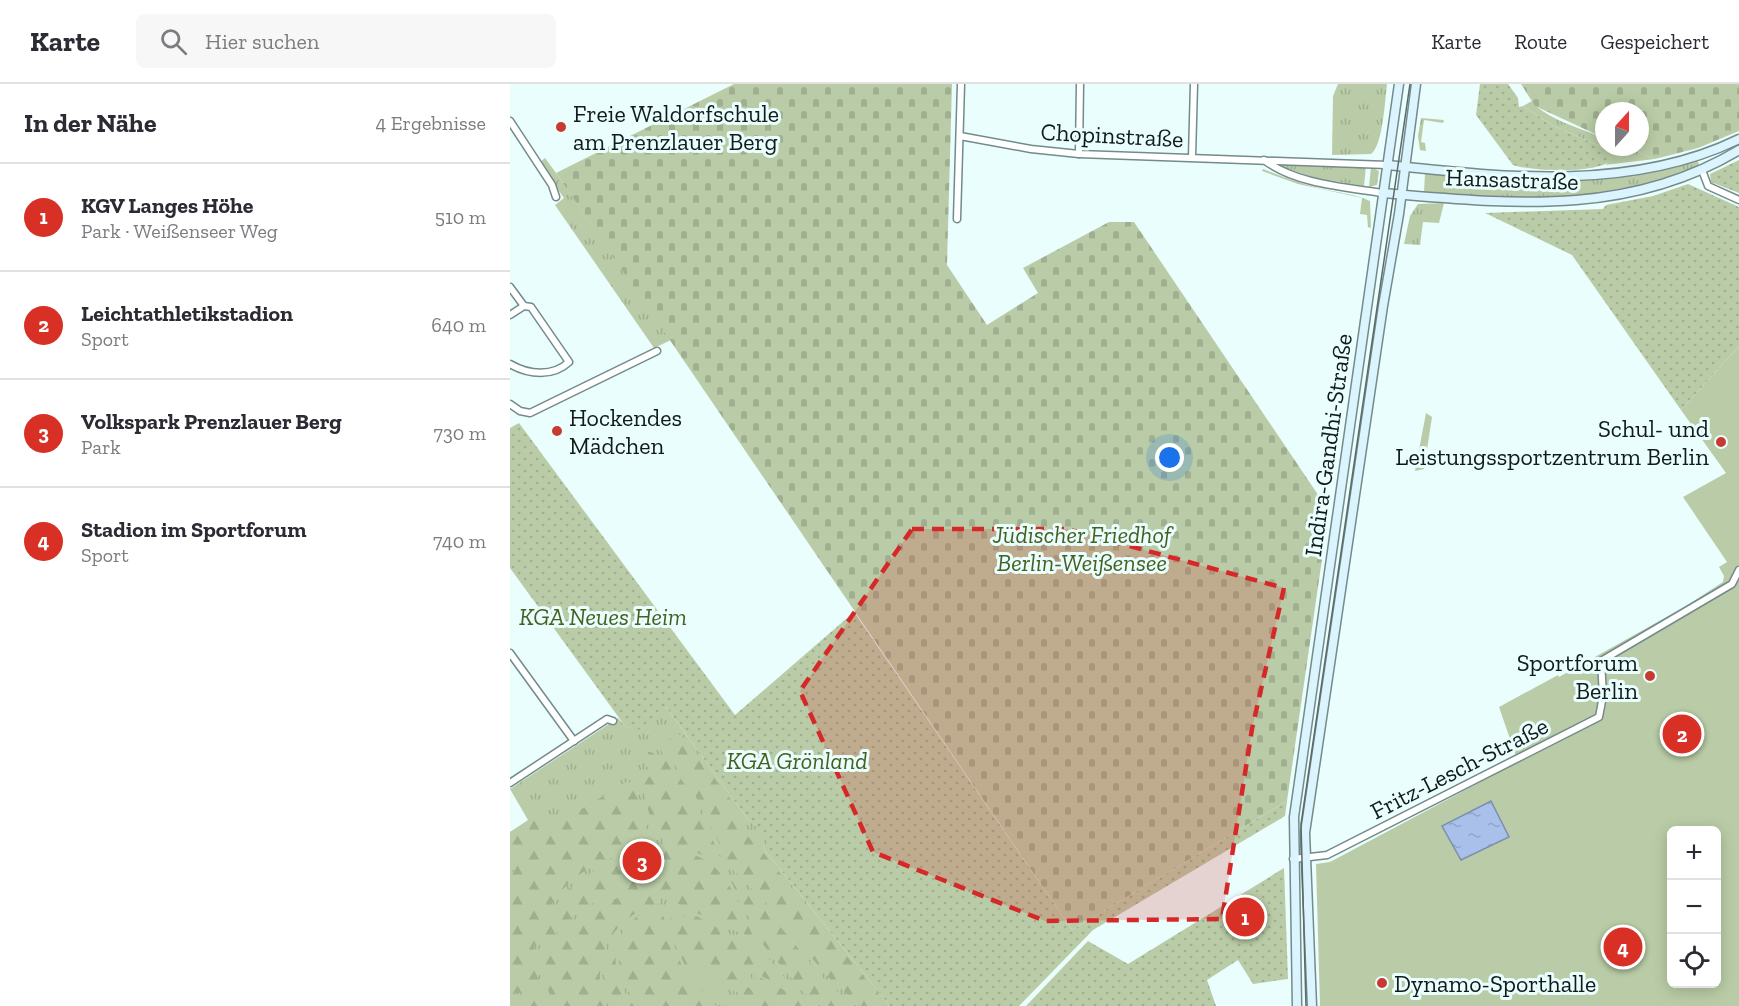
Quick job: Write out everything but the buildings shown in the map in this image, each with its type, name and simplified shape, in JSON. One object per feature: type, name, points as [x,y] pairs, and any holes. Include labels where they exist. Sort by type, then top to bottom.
[{"type":"main road","name":"Indira-Gandhi-Straße","points":[[1297,1006],[1294,811],[1399,84]]},
{"type":"main road","name":"Indira-Gandhi-Straße","points":[[1312,1006],[1305,833],[1383,306],[1402,195],[1416,84]]},
{"type":"main road","name":"Hansastraße","points":[[1387,165],[1507,175],[1590,175],[1686,159],[1739,139]]},
{"type":"main road","name":"Hansastraße","points":[[1382,193],[1543,202],[1582,201],[1646,190],[1702,170],[1739,150]]},
{"type":"main road","points":[[1368,304],[1383,306]]},
{"type":"main road","points":[[1296,958],[1310,957]]},
{"type":"street","points":[[957,219],[961,84]]},
{"type":"street","points":[[1079,154],[1080,84]]},
{"type":"street","points":[[1192,157],[1194,84]]},
{"type":"street","points":[[510,121],[552,185],[556,197]]},
{"type":"street","name":"Chopinstraße","points":[[960,136],[1031,149],[1079,154],[1387,165]]},
{"type":"street","name":"Chopinstraße","points":[[1264,160],[1272,166],[1309,180],[1382,193]]},
{"type":"street","points":[[1702,170],[1708,186],[1739,200]]},
{"type":"street","points":[[510,287],[512,296],[524,306],[531,307],[569,362],[545,373],[527,372],[510,364]]},
{"type":"street","points":[[510,315],[524,306]]},
{"type":"street","points":[[510,404],[520,411],[530,413],[657,351]]},
{"type":"street","name":"Fritz-Lesch-Straße","points":[[1293,859],[1327,855],[1599,717],[1603,696],[1600,661],[1732,584],[1739,570]]},
{"type":"street","points":[[510,653],[574,741]]},
{"type":"street","points":[[510,783],[606,720],[613,721]]},
{"type":"highlighted area","points":[[912,529],[1067,529],[1284,588],[1252,729],[1222,919],[1045,921],[873,852],[800,691]]},
{"type":"green space","name":"Jüdischer Friedhof Berlin-Weißensee","points":[[734,84],[952,84],[947,265],[987,325],[1038,293],[1023,268],[1109,222],[1134,222],[1329,511],[1287,801],[1072,930],[556,173]]},
{"type":"green space","points":[[1338,84],[1387,84],[1381,132],[1371,154],[1332,155],[1333,96]]},
{"type":"green space","points":[[1480,84],[1508,84],[1518,98],[1519,107],[1523,106],[1552,125],[1595,144],[1595,156],[1609,156],[1610,161],[1603,165],[1578,170],[1547,170],[1513,165],[1476,115]]},
{"type":"green space","points":[[1521,84],[1739,84],[1739,131],[1698,148],[1655,159],[1648,156],[1649,102],[1595,102],[1595,134],[1535,106]]},
{"type":"green space","points":[[1532,101],[1545,113],[1595,134],[1595,144],[1552,125],[1523,106]]},
{"type":"green space","points":[[1421,118],[1444,120],[1443,123],[1424,120],[1421,142],[1425,143],[1426,151],[1420,150],[1418,136]]},
{"type":"green space","points":[[1608,156],[1648,156],[1655,159],[1604,165],[1607,164]]},
{"type":"green space","points":[[545,158],[671,340],[654,348],[555,205],[564,198],[539,163]]},
{"type":"green space","points":[[1697,159],[1700,167],[1674,177],[1598,194],[1519,197],[1458,196],[1424,192],[1425,174],[1543,181],[1587,179]]},
{"type":"green space","points":[[1739,160],[1739,193],[1711,182],[1710,174]]},
{"type":"green space","points":[[1282,163],[1366,166],[1364,186],[1316,178],[1282,167]]},
{"type":"green space","points":[[1371,167],[1379,171],[1377,185],[1369,187]]},
{"type":"green space","points":[[1263,169],[1311,186],[1362,198],[1298,184],[1262,171]]},
{"type":"green space","points":[[1688,184],[1739,207],[1739,346],[1681,410],[1572,255],[1485,213],[1603,209],[1606,205],[1653,196]]},
{"type":"green space","points":[[1362,198],[1370,201],[1371,228],[1368,227],[1367,215],[1360,214]]},
{"type":"green space","points":[[1444,203],[1439,223],[1423,222],[1420,245],[1404,244],[1410,216],[1418,204]]},
{"type":"green space","name":"Sportforum Berlin","points":[[1739,346],[1739,1006],[1320,1006],[1316,864],[1330,862],[1518,762],[1499,707],[1558,675],[1559,677],[1568,672],[1686,606],[1723,582],[1724,576],[1719,567],[1727,562],[1683,497],[1726,473],[1681,410]]},
{"type":"green space","points":[[1426,413],[1432,417],[1424,469],[1415,471]]},
{"type":"green space","points":[[519,423],[735,715],[854,612],[1072,930],[1287,801],[1285,816],[1093,930],[1019,1006],[890,1006],[763,848],[768,837],[747,818],[666,707],[637,731],[625,726],[510,568],[510,428]]},
{"type":"green space","points":[[666,707],[747,818],[769,837],[763,848],[890,1006],[510,1006],[510,832],[528,820],[510,789],[618,718],[625,726],[633,729]]},
{"type":"green space","points":[[677,733],[685,739],[748,823],[745,829],[746,835],[758,846],[887,1006],[860,1006],[827,976],[767,904],[732,869],[693,791],[677,768],[661,751],[661,746]]},
{"type":"green space","points":[[648,752],[660,756],[682,780],[702,816],[721,864],[689,849],[664,846],[662,834],[649,813],[643,790],[644,782],[652,774],[646,765]]},
{"type":"green space","points":[[628,781],[636,793],[643,813],[647,848],[599,863],[573,879],[562,890],[544,919],[535,942],[534,954],[538,983],[527,992],[510,994],[510,877],[529,846],[547,830]]},
{"type":"green space","points":[[534,818],[540,819],[546,826],[523,847],[510,869],[510,832]]},
{"type":"green space","points":[[659,851],[697,856],[711,864],[731,889],[754,938],[725,927],[653,891],[628,891],[602,898],[575,914],[557,933],[541,968],[541,942],[554,909],[564,895],[590,873],[606,865],[640,854]]},
{"type":"green space","points":[[1284,868],[1288,979],[1253,984],[1238,960],[1207,980],[1216,1006],[1026,1006],[1088,941],[1128,964]]},
{"type":"green space","points":[[732,876],[760,902],[820,975],[853,1006],[822,1006],[803,992],[760,941],[730,879]]},
{"type":"green space","points":[[633,894],[659,898],[661,902],[639,911],[625,921],[609,941],[604,953],[600,979],[604,1006],[559,1006],[547,987],[545,969],[551,951],[562,935],[578,920],[615,899]]},
{"type":"green space","points":[[661,910],[684,972],[716,1006],[639,1006],[630,993],[619,962],[622,933],[630,922],[643,914]]},
{"type":"green space","points":[[673,911],[679,911],[685,917],[687,911],[729,934],[756,944],[801,997],[754,972],[750,975],[756,989],[738,982],[736,985],[739,993],[710,980],[705,973],[691,968],[687,969],[671,932],[670,917]]},
{"type":"green space","points":[[617,934],[615,954],[617,972],[623,989],[634,1006],[609,1006],[606,997],[604,968],[612,942]]},
{"type":"green space","points":[[754,974],[813,1006],[743,1006],[742,992],[738,985],[756,991]]},
{"type":"green space","points":[[541,989],[553,1006],[510,1006],[510,998],[526,997]]},
{"type":"water","points":[[1491,801],[1509,837],[1461,860],[1442,826]]},
{"type":"tram line","points":[[1306,1006],[1301,824],[1410,84]]},
{"type":"place","name":"Freie Waldorfschule am Prenzlauer Berg","points":[[561,127]]},
{"type":"place","name":"Hockendes Mädchen","points":[[557,431]]},
{"type":"place","name":"Schul- und Leistungssportzentrum Berlin","points":[[1721,442]]},
{"type":"place","name":"Sportforum Berlin","points":[[1650,676]]},
{"type":"place","name":"Leichtathletikstadion","points":[[1682,734]]},
{"type":"place","name":"Volkspark Prenzlauer Berg","points":[[642,861]]},
{"type":"place","name":"KGV Langes Höhe","points":[[1245,917]]},
{"type":"place","name":"Stadion im Sportforum","points":[[1623,947]]},
{"type":"place","name":"Dynamo-Sporthalle","points":[[1382,983]]},
{"type":"park label","name":"KGA Neues Heim","points":[[603,616]]},
{"type":"park label","name":"KGA Grönland","points":[[797,760]]}]
